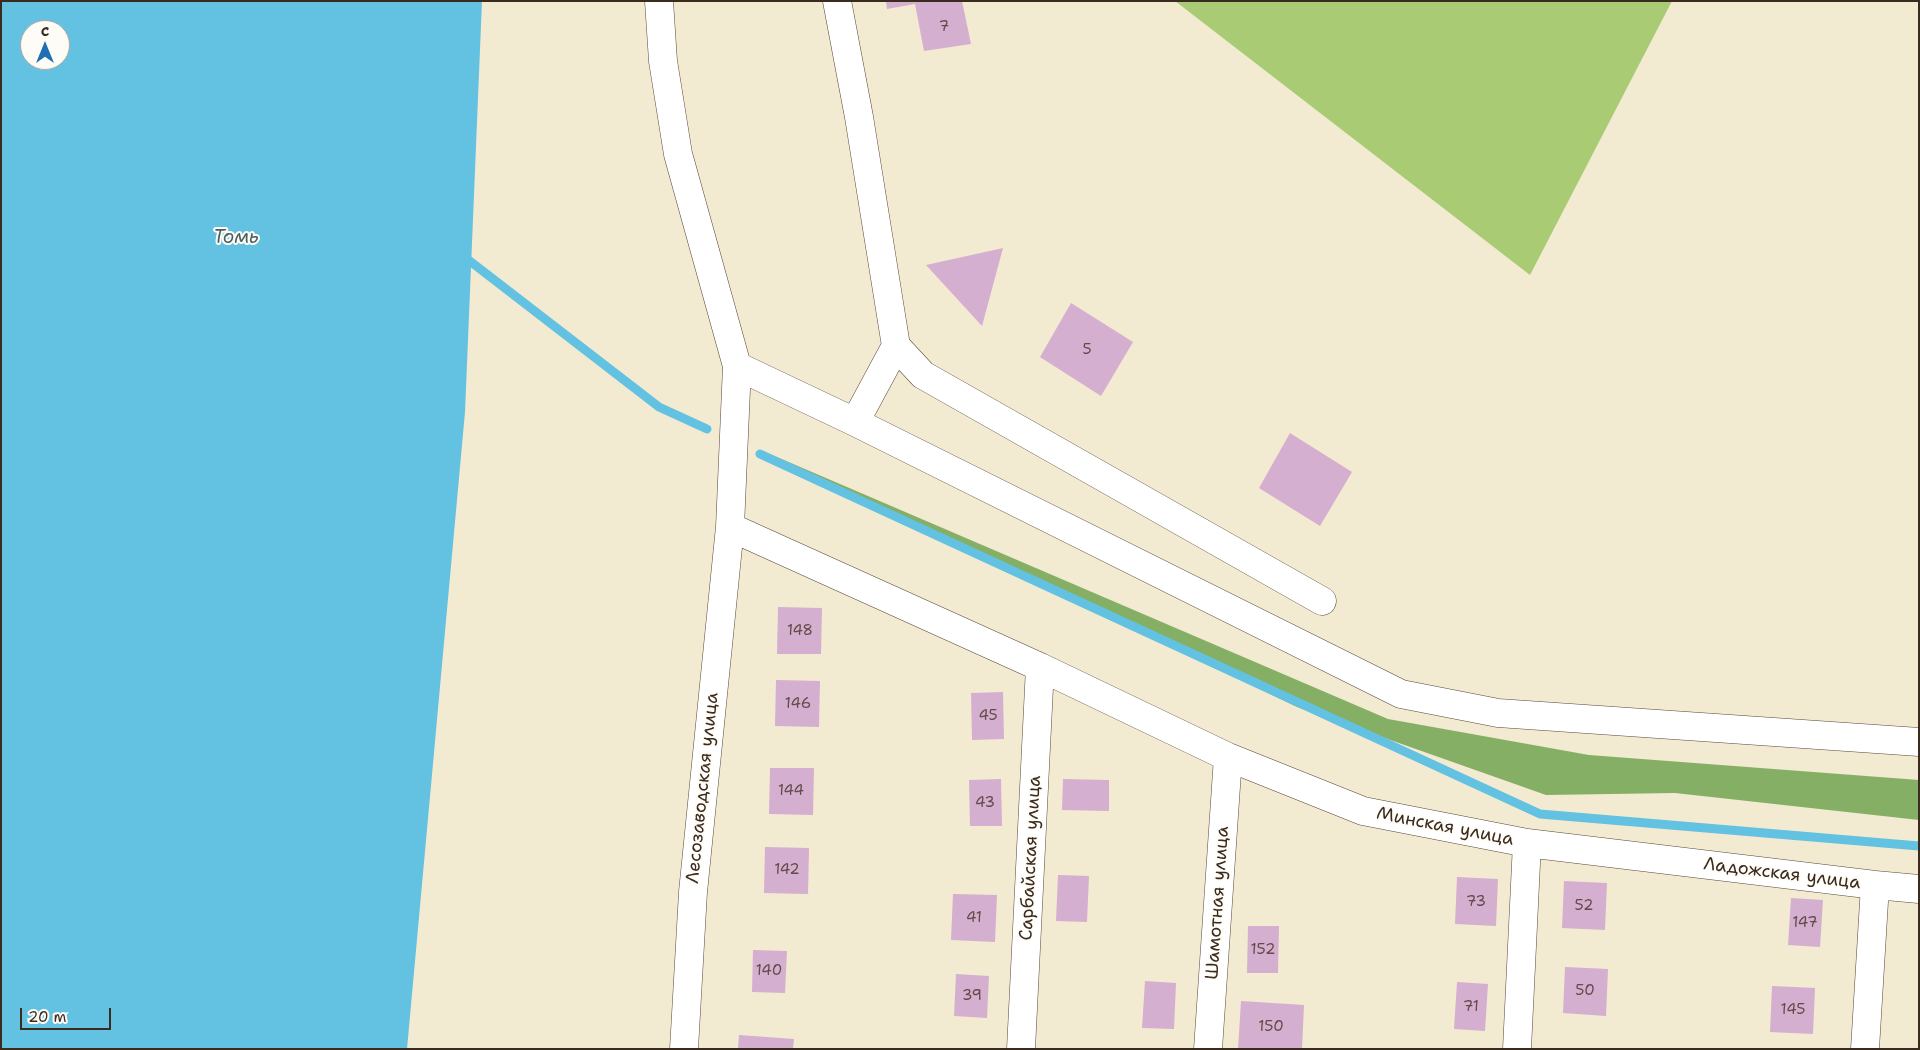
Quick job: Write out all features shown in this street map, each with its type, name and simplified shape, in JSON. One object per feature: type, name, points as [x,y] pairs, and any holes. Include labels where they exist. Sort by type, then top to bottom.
[{"type":"street","name":"Лесозаводская улица","points":[[659,1],[663,61],[678,154],[736,366],[730,527],[692,892],[684,1049]]},
{"type":"street","points":[[837,1],[861,127],[896,346],[923,375],[1322,601]]},
{"type":"street","points":[[855,422],[896,346]]},
{"type":"street","points":[[736,366],[855,422],[1400,694],[1498,713],[1919,742]]},
{"type":"street","name":"Минская улица","points":[[730,527],[1040,667],[1228,758],[1362,811],[1527,843],[1517,1049]]},
{"type":"street","name":"Сарбайская улица","points":[[1021,1049],[1040,667]]},
{"type":"street","name":"Шамотная улица","points":[[1208,1049],[1228,758]]},
{"type":"street","name":"Ладожская улица","points":[[1527,843],[1875,885],[1865,1049]]},
{"type":"street","points":[[1875,885],[1919,889]]},
{"type":"green space","points":[[1175,1],[1672,1],[1530,275]]},
{"type":"green space","points":[[770,454],[1388,719],[1589,755],[1919,780],[1919,820],[1675,793],[1546,795],[1297,707]]},
{"type":"water","name":"Томь","points":[[1,1],[482,1],[465,412],[407,1049],[1,1049]]},
{"type":"building","points":[[886,1],[962,1],[971,44],[924,51],[915,4],[887,9]]},
{"type":"building","points":[[1003,248],[982,326],[926,265]]},
{"type":"building","points":[[1071,303],[1133,342],[1101,396],[1040,357]]},
{"type":"building","points":[[1290,433],[1352,472],[1320,526],[1259,488]]},
{"type":"building","points":[[778,607],[822,608],[821,654],[777,654]]},
{"type":"building","points":[[776,680],[820,681],[819,727],[775,726]]},
{"type":"building","points":[[1003,692],[1004,739],[972,740],[971,693]]},
{"type":"building","points":[[770,768],[814,768],[813,815],[769,814]]},
{"type":"building","points":[[1001,779],[1002,826],[970,826],[969,780]]},
{"type":"building","points":[[1063,779],[1109,780],[1109,811],[1062,810]]},
{"type":"building","points":[[765,847],[809,848],[808,894],[764,893]]},
{"type":"building","points":[[1058,875],[1089,876],[1087,922],[1056,921]]},
{"type":"building","points":[[1457,877],[1498,879],[1496,926],[1455,924]]},
{"type":"building","points":[[1564,881],[1607,883],[1605,930],[1562,928]]},
{"type":"building","points":[[953,894],[997,895],[995,942],[951,940]]},
{"type":"building","points":[[1791,898],[1823,900],[1820,947],[1788,945]]},
{"type":"building","points":[[1248,926],[1279,926],[1278,973],[1247,973]]},
{"type":"building","points":[[753,950],[787,951],[785,993],[752,992]]},
{"type":"building","points":[[1565,967],[1608,969],[1606,1016],[1563,1013]]},
{"type":"building","points":[[956,974],[989,976],[987,1018],[954,1016]]},
{"type":"building","points":[[1145,981],[1176,983],[1174,1029],[1142,1028]]},
{"type":"building","points":[[1457,982],[1488,984],[1485,1031],[1454,1029]]},
{"type":"building","points":[[1772,986],[1815,988],[1813,1034],[1770,1032]]},
{"type":"building","points":[[1241,1001],[1304,1005],[1302,1049],[1238,1049]]},
{"type":"building","points":[[739,1035],[794,1039],[793,1049],[738,1049]]},
{"type":"waterway","points":[[462,255],[659,407],[707,429]]},
{"type":"waterway","points":[[760,454],[1540,814],[1919,846]]}]
